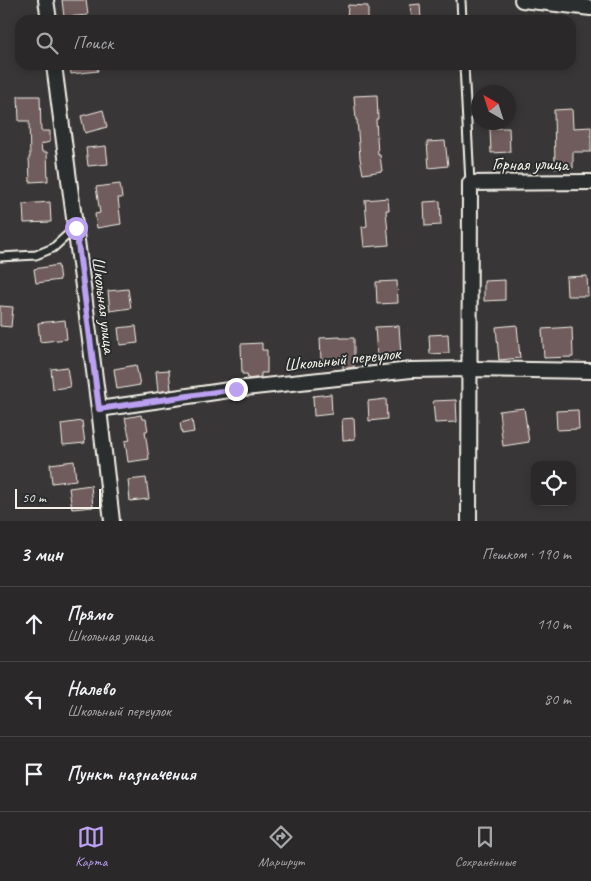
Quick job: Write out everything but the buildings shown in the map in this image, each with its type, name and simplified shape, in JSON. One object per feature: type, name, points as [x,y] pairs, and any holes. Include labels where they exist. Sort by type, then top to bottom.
[{"type":"street","points":[[46,0],[48,15]]},
{"type":"street","points":[[522,0],[591,8]]},
{"type":"street","name":"Школьная улица","points":[[55,70],[112,521]]},
{"type":"street","name":"Горная улица","points":[[470,183],[591,182]]},
{"type":"street","points":[[469,521],[470,183]]},
{"type":"street","name":"Школьный переулок","points":[[99,409],[236,389],[401,371],[470,369],[591,371]]},
{"type":"lane","points":[[461,0],[462,15]]},
{"type":"lane","points":[[464,70],[470,183]]},
{"type":"lane","points":[[0,258],[36,255],[53,248],[76,228]]},
{"type":"route","points":[[76,228],[99,409],[236,389]]}]
